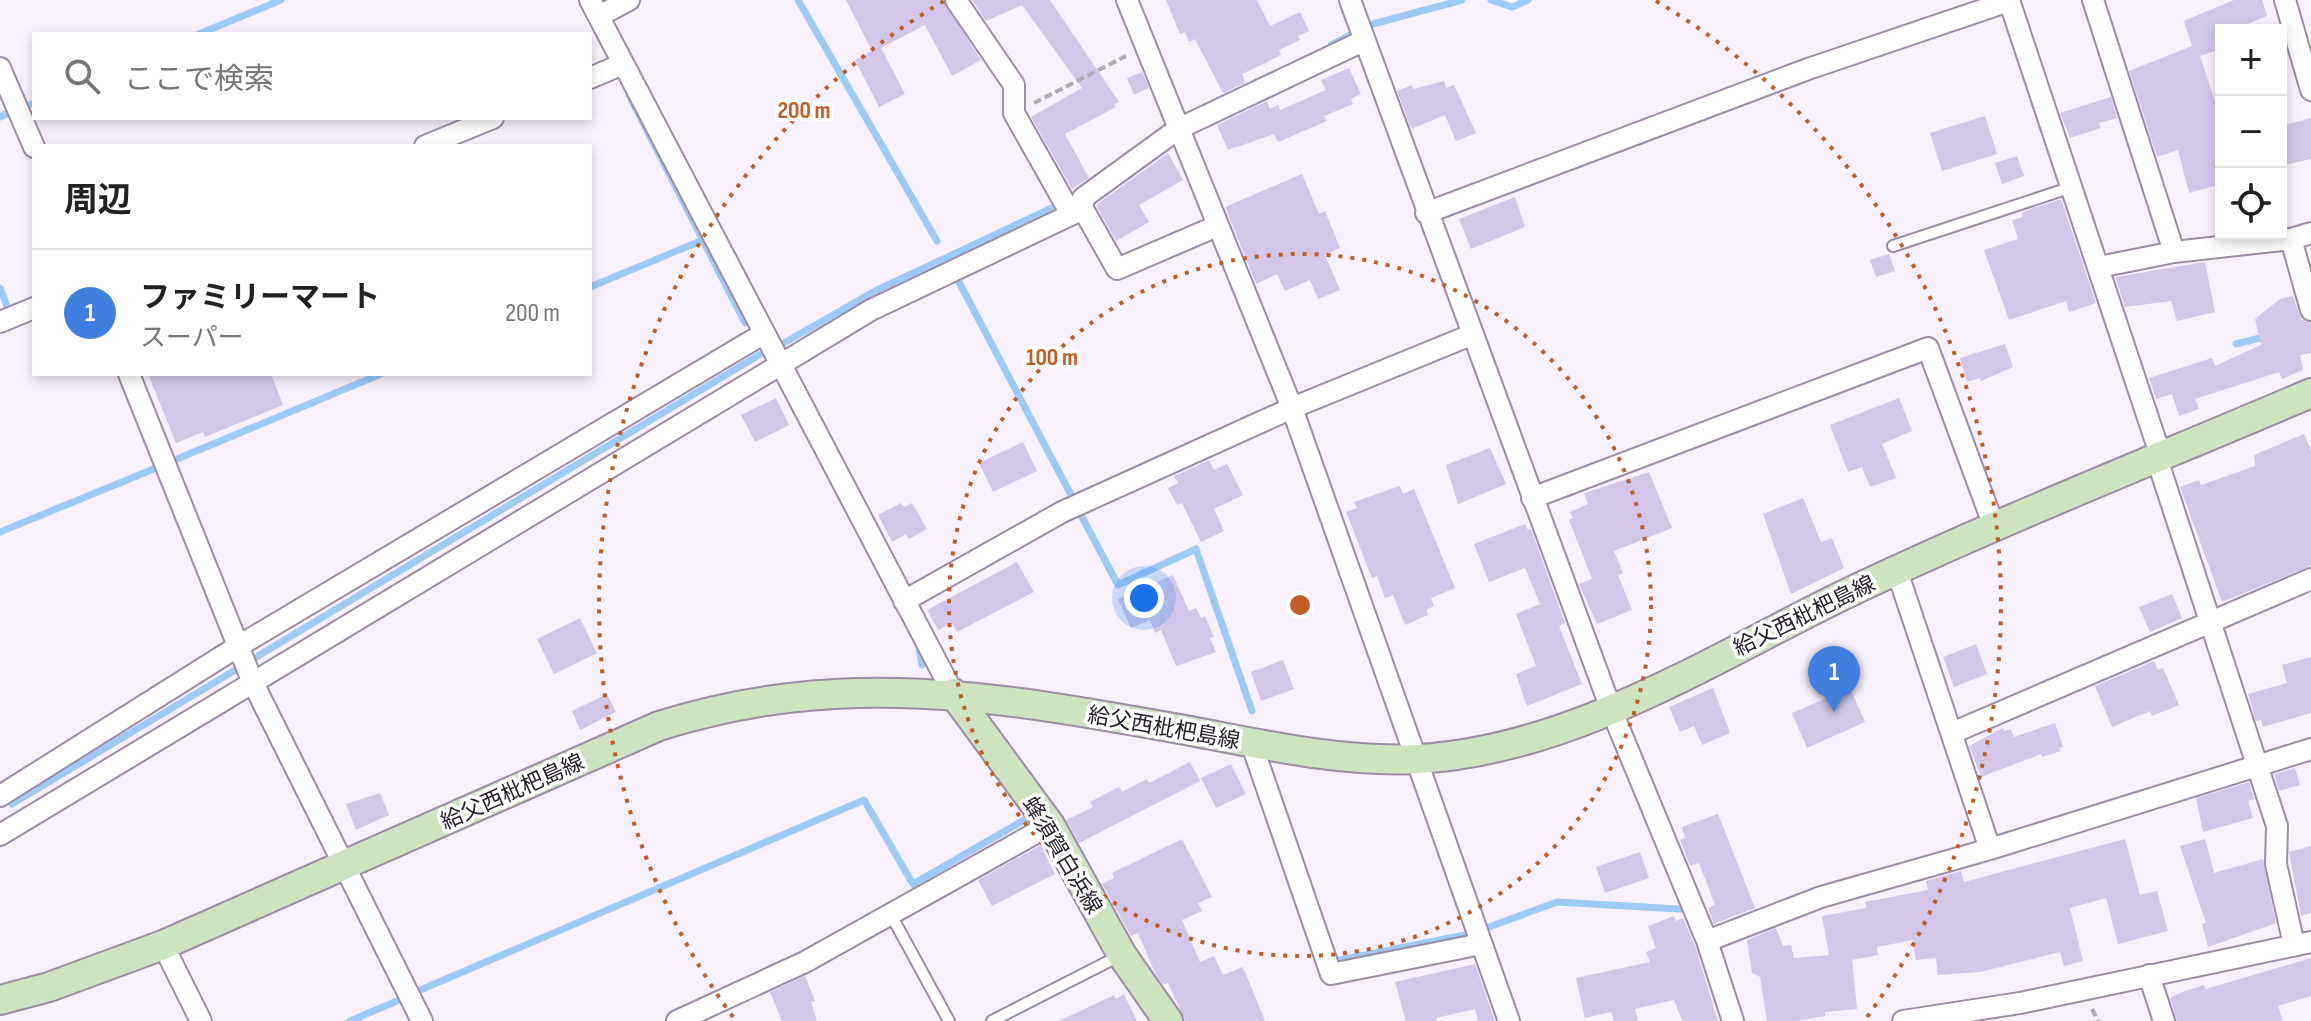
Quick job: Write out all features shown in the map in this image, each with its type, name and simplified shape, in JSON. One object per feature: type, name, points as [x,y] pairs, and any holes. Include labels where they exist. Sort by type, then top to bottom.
[{"type":"main road","name":"給父西枇杷島線","points":[[0,1000],[49,987],[163,945],[659,726],[711,710],[823,693],[953,693],[1334,756],[1416,759],[1531,739],[1611,709],[1897,571],[2311,393]]},
{"type":"main road","name":"蜂須賀白浜線","points":[[953,693],[1050,825],[1122,955],[1168,1021]]},
{"type":"street","points":[[629,0],[594,8],[953,693]]},
{"type":"street","points":[[956,0],[1014,85],[1014,113],[1117,269],[1217,226]]},
{"type":"street","points":[[1127,0],[1292,408],[1509,1021]]},
{"type":"street","points":[[1350,0],[1611,709],[1707,941],[1733,1021]]},
{"type":"street","points":[[1426,213],[1808,69],[2009,0],[2099,267],[2277,826],[2276,864],[2302,943],[2020,1003],[1903,1021]]},
{"type":"street","points":[[2093,0],[2174,252]]},
{"type":"street","points":[[2285,0],[2311,90]]},
{"type":"street","points":[[0,805],[6,831],[871,310],[1077,211],[1083,198],[1178,129],[1363,41]]},
{"type":"street","points":[[592,77],[623,64]]},
{"type":"street","points":[[0,68],[7,103],[32,144]]},
{"type":"street","points":[[430,144],[488,120]]},
{"type":"street","points":[[2099,267],[2174,252],[2301,236],[2311,310]]},
{"type":"street","points":[[0,322],[32,309]]},
{"type":"street","points":[[0,796],[237,647],[763,334]]},
{"type":"street","points":[[904,601],[1062,512],[1292,408],[1471,335]]},
{"type":"street","points":[[1532,498],[1928,348],[1995,529]]},
{"type":"street","points":[[130,376],[253,683],[422,1021]]},
{"type":"street","points":[[1897,571],[1990,849]]},
{"type":"street","points":[[1952,733],[2311,579]]},
{"type":"street","points":[[1251,742],[1331,974],[1481,944]]},
{"type":"street","points":[[1707,941],[1821,897],[1990,849],[2311,749]]},
{"type":"street","points":[[677,1021],[805,962],[1050,825]]},
{"type":"street","points":[[163,945],[201,1021]]},
{"type":"street","points":[[2149,975],[2164,1021]]},
{"type":"lane","points":[[1893,246],[2072,187]]},
{"type":"lane","points":[[891,915],[949,1021]]},
{"type":"lane","points":[[992,1021],[1122,955]]},
{"type":"path","points":[[1014,113],[1145,46]]},
{"type":"building","points":[[846,0],[943,0],[981,60],[952,76],[925,25],[881,48],[905,94],[879,107],[855,60],[872,51]]},
{"type":"building","points":[[972,0],[1050,0],[1119,102],[1114,104],[1116,107],[1065,134],[1089,178],[1072,189],[1031,117],[1082,88],[1022,5],[986,21]]},
{"type":"building","points":[[1166,0],[1257,0],[1270,26],[1300,12],[1309,31],[1298,36],[1300,40],[1279,50],[1281,55],[1242,74],[1245,83],[1223,93],[1195,39],[1189,42],[1185,32],[1180,34]]},
{"type":"building","points":[[2234,0],[2262,0],[2267,16],[2248,24],[2215,24],[2215,51],[2200,56],[2215,102],[2215,186],[2189,193],[2178,150],[2157,157],[2129,71],[2192,46],[2184,21]]},
{"type":"building","points":[[1349,68],[1361,94],[1351,99],[1353,104],[1324,116],[1327,121],[1278,142],[1274,134],[1228,150],[1217,125],[1267,101],[1270,109],[1278,105],[1280,110],[1326,90],[1321,80]]},
{"type":"building","points":[[1142,72],[1149,88],[1134,95],[1127,78]]},
{"type":"building","points":[[1444,81],[1446,88],[1454,85],[1476,133],[1456,141],[1445,115],[1411,129],[1397,91],[1412,85],[1414,89]]},
{"type":"building","points":[[2111,97],[2117,118],[2099,123],[2101,128],[2070,138],[2060,113]]},
{"type":"building","points":[[1985,116],[1997,154],[1942,171],[1930,133]]},
{"type":"building","points":[[2311,118],[2311,159],[2287,165],[2287,124]]},
{"type":"building","points":[[1168,153],[1183,180],[1139,205],[1149,222],[1116,241],[1096,205]]},
{"type":"building","points":[[2017,156],[2024,176],[2002,184],[1995,163]]},
{"type":"building","points":[[1302,174],[1319,214],[1325,211],[1340,248],[1325,255],[1340,290],[1318,299],[1310,280],[1285,291],[1277,274],[1256,284],[1225,207]]},
{"type":"building","points":[[1515,197],[1525,227],[1471,249],[1459,219]]},
{"type":"building","points":[[2061,199],[2096,303],[2069,312],[2066,301],[2009,320],[1984,250],[2018,239],[2012,220],[2023,217],[2022,212]]},
{"type":"building","points":[[1889,254],[1895,271],[1876,277],[1870,260]]},
{"type":"building","points":[[2205,262],[2215,312],[2177,321],[2171,301],[2125,307],[2115,277]]},
{"type":"building","points":[[2293,296],[2301,319],[2311,323],[2311,353],[2300,355],[2303,370],[2282,379],[2279,372],[2195,399],[2199,409],[2179,416],[2172,394],[2156,399],[2149,378],[2212,358],[2215,366],[2261,345],[2255,319],[2280,299]]},
{"type":"building","points":[[2005,344],[2013,367],[1981,381],[1980,378],[1967,382],[1960,358]]},
{"type":"building","points":[[149,376],[272,376],[283,405],[205,437],[203,432],[176,443]]},
{"type":"building","points":[[776,398],[789,425],[755,442],[741,415]]},
{"type":"building","points":[[1899,398],[1912,431],[1882,444],[1896,478],[1870,487],[1862,467],[1848,472],[1830,425]]},
{"type":"building","points":[[2304,434],[2311,450],[2311,566],[2222,602],[2180,487],[2199,480],[2201,485],[2255,466],[2254,455]]},
{"type":"building","points":[[1023,442],[1037,471],[993,492],[979,463]]},
{"type":"building","points":[[1490,448],[1506,484],[1458,504],[1446,465]]},
{"type":"building","points":[[1209,460],[1214,470],[1227,464],[1243,495],[1214,509],[1224,531],[1201,542],[1182,503],[1177,505],[1168,488],[1178,483],[1174,476]]},
{"type":"building","points":[[1649,472],[1672,528],[1614,551],[1623,573],[1618,575],[1632,610],[1597,624],[1579,584],[1592,579],[1569,520],[1573,518],[1570,512],[1588,504],[1584,493]]},
{"type":"building","points":[[1400,486],[1403,494],[1414,489],[1455,588],[1431,598],[1434,606],[1426,610],[1428,615],[1405,625],[1393,595],[1385,598],[1377,576],[1372,578],[1346,512],[1357,508],[1354,502]]},
{"type":"building","points":[[1803,498],[1821,542],[1832,538],[1844,568],[1791,594],[1763,514]]},
{"type":"building","points":[[901,503],[904,507],[912,503],[927,529],[909,539],[906,534],[892,542],[878,515]]},
{"type":"building","points":[[1525,524],[1528,530],[1531,529],[1565,623],[1559,626],[1582,684],[1527,706],[1516,674],[1536,666],[1516,614],[1540,604],[1525,568],[1489,582],[1474,544]]},
{"type":"building","points":[[1017,562],[1034,592],[957,632],[952,623],[938,630],[927,610]]},
{"type":"building","points":[[1173,575],[1189,611],[1196,608],[1201,618],[1205,616],[1214,637],[1210,638],[1216,652],[1176,666],[1161,630],[1155,633],[1150,620],[1131,628],[1118,599]]},
{"type":"building","points":[[2172,594],[2182,618],[2150,632],[2139,607]]},
{"type":"building","points":[[580,618],[597,653],[554,674],[537,639]]},
{"type":"building","points":[[1976,644],[1987,674],[1954,687],[1943,657]]},
{"type":"building","points":[[2311,657],[2311,713],[2263,727],[2261,720],[2256,721],[2248,694],[2287,683],[2282,665]]},
{"type":"building","points":[[1283,660],[1294,689],[1261,701],[1251,672]]},
{"type":"building","points":[[2154,661],[2158,670],[2163,668],[2179,705],[2152,716],[2150,711],[2112,727],[2095,686]]},
{"type":"building","points":[[1713,688],[1730,733],[1702,745],[1694,726],[1680,732],[1669,707]]},
{"type":"building","points":[[1850,688],[1865,722],[1807,748],[1792,713]]},
{"type":"building","points":[[607,694],[616,712],[580,730],[572,711]]},
{"type":"building","points":[[2055,723],[2063,747],[2059,748],[2061,751],[2042,757],[2041,754],[1981,777],[1969,746],[2003,728],[2004,731],[2011,729],[2014,737]]},
{"type":"building","points":[[1190,762],[1200,781],[1079,843],[1066,820],[1093,807],[1090,802],[1119,787],[1122,792],[1147,779],[1149,783]]},
{"type":"building","points":[[1231,764],[1246,794],[1216,808],[1201,778]]},
{"type":"building","points":[[2295,768],[2300,785],[2279,791],[2274,774]]},
{"type":"building","points":[[2249,782],[2254,799],[2248,801],[2253,818],[2203,832],[2196,798]]},
{"type":"building","points":[[380,793],[389,815],[356,830],[346,804]]},
{"type":"building","points":[[1718,814],[1755,908],[1714,924],[1708,908],[1715,905],[1699,863],[1690,866],[1680,840],[1685,838],[1682,827]]},
{"type":"building","points":[[1182,839],[1212,897],[1198,903],[1202,911],[1182,920],[1200,962],[1214,956],[1223,975],[1243,967],[1265,1021],[1185,1021],[1168,983],[1163,985],[1155,973],[1138,933],[1131,936],[1102,884],[1114,878],[1112,873]]},
{"type":"building","points":[[2125,839],[2140,895],[2157,891],[2168,931],[2118,944],[2106,898],[2070,908],[2083,961],[2064,966],[2060,952],[1980,972],[1938,975],[1936,958],[1916,960],[1913,940],[1877,947],[1878,955],[1852,960],[1857,1009],[1825,1012],[1825,1016],[1796,1021],[1767,1021],[1760,977],[1752,973],[1747,940],[1776,928],[1783,946],[1791,945],[1794,958],[1829,955],[1822,916],[1866,908],[1865,902],[1928,890],[1926,881],[1961,871],[1964,882]]},
{"type":"building","points":[[2205,839],[2214,873],[2263,859],[2276,923],[2208,947],[2202,924],[2206,923],[2180,846]]},
{"type":"building","points":[[1041,845],[1055,874],[992,906],[978,880]]},
{"type":"building","points":[[2311,846],[2311,913],[2301,916],[2289,852]]},
{"type":"building","points":[[1640,852],[1649,878],[1605,893],[1596,867]]},
{"type":"building","points":[[1674,916],[1676,921],[1683,918],[1695,946],[1718,1021],[1682,1021],[1674,1000],[1635,1009],[1638,1021],[1614,1021],[1611,1012],[1585,1018],[1576,978],[1650,962],[1646,952],[1656,948],[1648,926]]},
{"type":"building","points":[[2311,958],[2311,996],[2278,1006],[2283,1021],[2177,1021],[2170,998],[2182,992],[2204,985],[2206,989]]},
{"type":"building","points":[[1475,964],[1495,1021],[1478,1021],[1475,1009],[1436,1018],[1437,1021],[1406,1021],[1395,982]]},
{"type":"building","points":[[805,976],[815,1001],[811,1002],[817,1021],[782,1021],[770,992]]},
{"type":"building","points":[[1124,994],[1137,1021],[1059,1021],[1114,995],[1116,999]]},
{"type":"waterway","points":[[204,32],[281,0]]},
{"type":"waterway","points":[[798,0],[937,241]]},
{"type":"waterway","points":[[1373,24],[1462,0]]},
{"type":"waterway","points":[[1491,0],[1512,7],[1528,0]]},
{"type":"waterway","points":[[1331,45],[1350,35]]},
{"type":"waterway","points":[[629,95],[745,323]]},
{"type":"waterway","points":[[0,117],[8,113]]},
{"type":"waterway","points":[[784,343],[875,291],[1052,208]]},
{"type":"waterway","points":[[592,286],[703,240]]},
{"type":"waterway","points":[[959,282],[1071,495]]},
{"type":"waterway","points":[[0,288],[7,306]]},
{"type":"waterway","points":[[2236,344],[2268,336]]},
{"type":"waterway","points":[[253,659],[759,355]]},
{"type":"waterway","points":[[177,459],[376,376]]},
{"type":"waterway","points":[[0,532],[156,468]]},
{"type":"waterway","points":[[1081,515],[1118,585],[1196,549],[1252,711]]},
{"type":"waterway","points":[[919,648],[922,665]]},
{"type":"waterway","points":[[12,804],[237,669]]},
{"type":"waterway","points":[[418,991],[864,800],[913,884],[1026,819]]},
{"type":"waterway","points":[[1489,927],[1557,902],[1679,909]]},
{"type":"waterway","points":[[1334,956],[1335,961],[1465,935]]},
{"type":"waterway","points":[[350,1021],[397,1001]]},
{"type":"place","name":"ファミリーマート","points":[[1834,712]]}]
